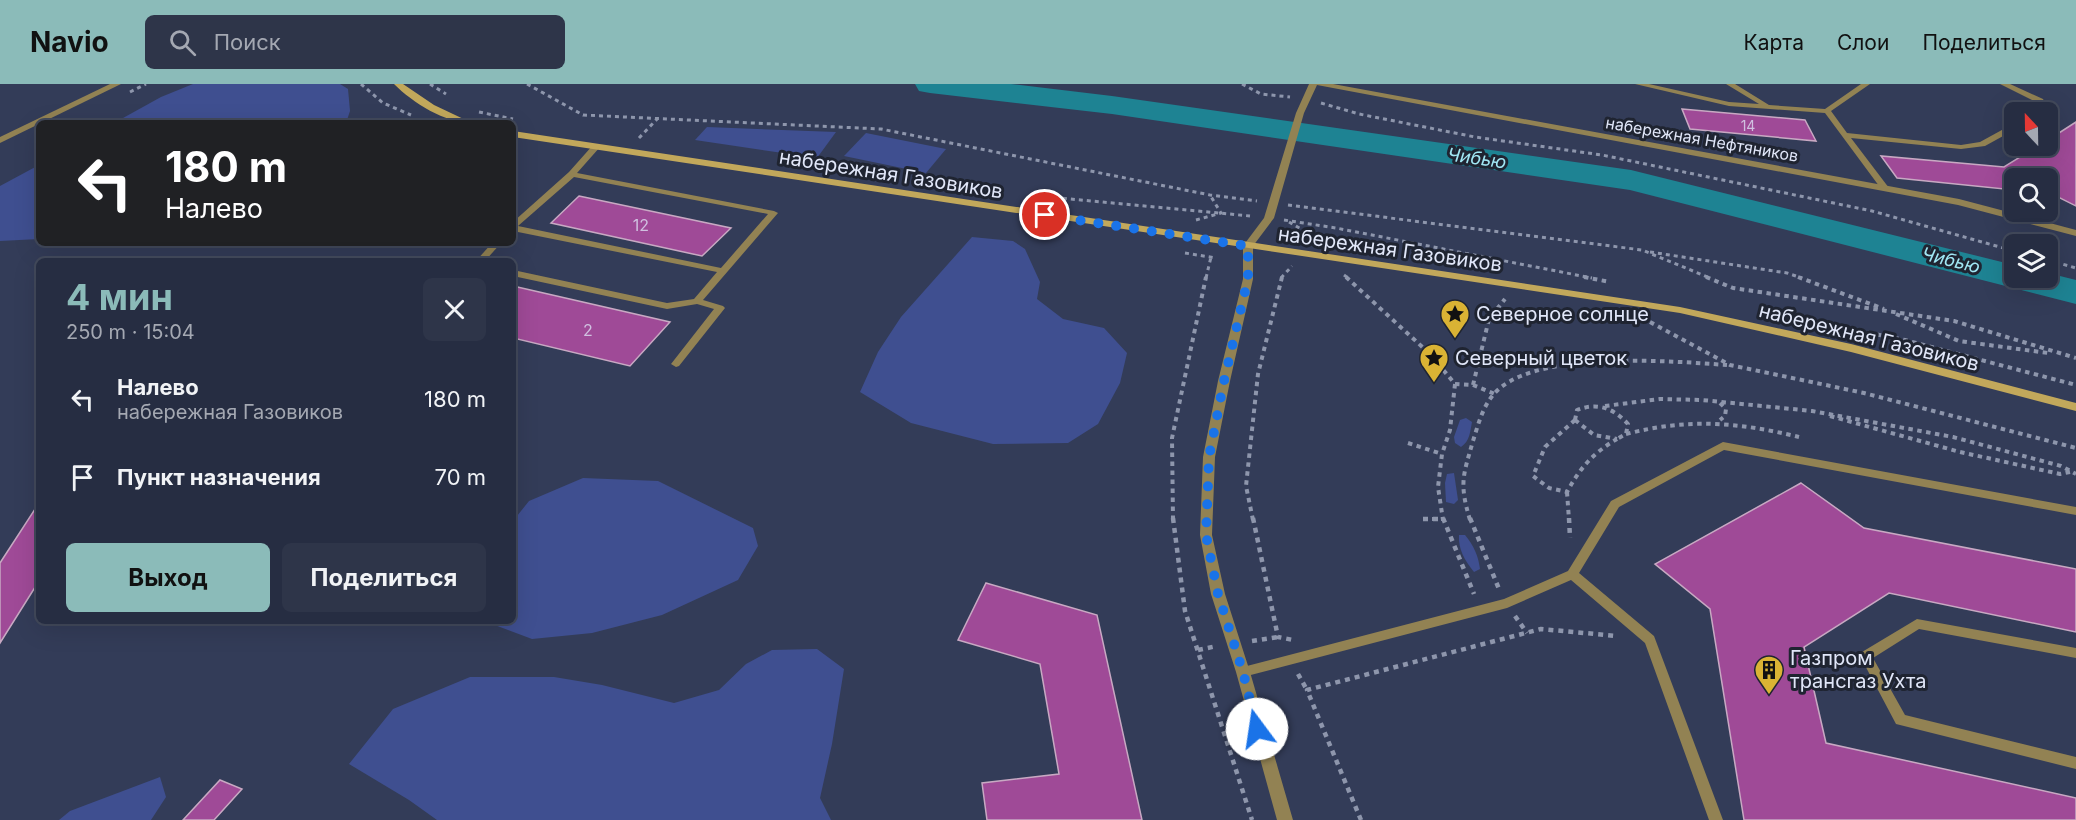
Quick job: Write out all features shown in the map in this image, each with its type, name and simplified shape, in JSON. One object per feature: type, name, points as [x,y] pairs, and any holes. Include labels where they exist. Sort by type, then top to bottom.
[{"type":"main road","points":[[398,84],[434,110],[456,120]]},
{"type":"main road","name":"набережная Газовиков","points":[[516,134],[1680,310],[1851,348],[2076,407]]},
{"type":"street","points":[[42,120],[117,84]]},
{"type":"street","points":[[1285,820],[1218,594],[1206,535],[1209,457],[1248,279],[1248,246],[1269,218],[1300,114],[1313,84]]},
{"type":"street","name":"набережная Нефтяников","points":[[1320,84],[1959,202],[2076,233]]},
{"type":"street","points":[[0,140],[36,123]]},
{"type":"lane","points":[[1639,84],[1729,104],[1827,111],[1866,84]]},
{"type":"lane","points":[[1730,84],[1770,107]]},
{"type":"lane","points":[[2004,84],[2039,102]]},
{"type":"lane","points":[[1827,111],[1885,188]]},
{"type":"lane","points":[[1845,135],[1960,147],[1982,144],[2004,132]]},
{"type":"lane","points":[[516,224],[572,174],[596,147]]},
{"type":"lane","points":[[572,174],[774,213],[697,301]]},
{"type":"lane","points":[[516,228],[723,271]]},
{"type":"lane","points":[[483,258],[494,246]]},
{"type":"lane","points":[[516,274],[667,306],[697,301],[720,308],[676,364]]},
{"type":"lane","points":[[1243,672],[1507,603],[1572,574],[1615,504],[1723,446],[2076,511]]},
{"type":"lane","points":[[1572,574],[1650,640],[1716,820]]},
{"type":"lane","points":[[2076,653],[1917,624],[1866,656],[1901,720],[2076,763]]},
{"type":"path","points":[[361,84],[383,103],[419,119]]},
{"type":"path","points":[[526,84],[583,115],[881,129],[1210,195],[1642,250],[1787,273],[1959,340],[2060,354]]},
{"type":"path","points":[[1242,84],[1261,94],[1306,100],[1416,126],[1602,155],[1827,202],[2004,248]]},
{"type":"path","points":[[1291,206],[1286,221],[1323,242],[1337,260],[1336,266],[1430,354],[1455,384],[1450,430],[1442,454],[1438,487],[1443,519],[1474,594]]},
{"type":"path","points":[[1642,250],[1733,288],[1954,321],[2076,358]]},
{"type":"path","points":[[2058,263],[2076,268]]},
{"type":"path","points":[[1295,640],[1278,637],[1246,486],[1258,374],[1281,278],[1292,266],[1300,264]]},
{"type":"path","points":[[1473,385],[1489,319],[1511,291]]},
{"type":"path","points":[[1646,320],[1730,365]]},
{"type":"path","points":[[1527,633],[1498,588],[1474,530],[1462,480],[1474,437],[1489,399],[1505,384],[1545,370],[1613,361],[1730,365],[1864,393],[2076,448]]},
{"type":"path","points":[[1455,384],[1473,385],[1495,394]]},
{"type":"path","points":[[1567,492],[1549,488],[1533,476],[1545,447],[1575,420],[1577,410],[1588,405],[1605,406],[1660,399],[1812,411],[1953,437],[2061,466],[2073,473]]},
{"type":"path","points":[[1720,402],[1726,409],[1725,416],[1720,421]]},
{"type":"path","points":[[1605,406],[1620,414],[1628,424],[1626,434]]},
{"type":"path","points":[[1812,411],[1960,452],[2060,474],[2073,473]]},
{"type":"path","points":[[1575,420],[1584,431],[1601,439],[1618,439]]},
{"type":"path","points":[[1570,538],[1567,492],[1578,472],[1596,450],[1626,434],[1683,421],[1720,421],[1761,427],[1799,437]]},
{"type":"path","points":[[1408,443],[1442,454]]},
{"type":"path","points":[[1423,519],[1443,519]]},
{"type":"path","points":[[1490,590],[1498,588]]},
{"type":"path","points":[[1467,596],[1482,592]]},
{"type":"path","points":[[1361,820],[1307,690],[1541,628],[1650,640]]},
{"type":"shaded area","points":[[193,84],[340,84],[348,89],[350,111],[347,120],[119,120],[161,97]]},
{"type":"shaded area","points":[[707,127],[836,132],[817,158],[695,140]]},
{"type":"shaded area","points":[[866,133],[946,149],[926,173],[844,156]]},
{"type":"shaded area","points":[[36,167],[36,239],[0,241],[0,186]]},
{"type":"shaded area","points":[[972,237],[1013,241],[1025,249],[1040,282],[1037,299],[1063,319],[1104,328],[1127,353],[1120,383],[1098,424],[1068,443],[993,444],[911,423],[860,392],[878,352],[901,317]]},
{"type":"shaded area","points":[[1466,418],[1472,422],[1468,439],[1461,447],[1455,443],[1454,437],[1460,420]]},
{"type":"shaded area","points":[[1454,473],[1458,500],[1454,504],[1446,502],[1445,483],[1447,474]]},
{"type":"shaded area","points":[[583,478],[658,481],[753,528],[758,546],[738,580],[662,615],[592,633],[532,639],[492,624],[516,624],[516,517],[529,501]]},
{"type":"shaded area","points":[[1459,535],[1465,535],[1471,543],[1480,569],[1474,572],[1468,564],[1461,550]]},
{"type":"shaded area","points":[[817,649],[844,669],[832,744],[820,798],[831,820],[437,820],[409,800],[349,764],[393,709],[470,677],[554,677],[602,685],[674,703],[719,690],[746,664],[772,650]]},
{"type":"shaded area","points":[[160,777],[166,797],[151,820],[59,820],[70,811]]},
{"type":"building","points":[[1682,109],[1805,120],[1816,141],[1690,129]]},
{"type":"building","points":[[2076,122],[2076,206],[2058,197],[2058,168],[2004,168],[2004,189],[1897,178],[1881,156],[2004,167],[2022,156],[2058,156],[2058,134]]},
{"type":"building","points":[[579,196],[731,228],[702,256],[551,223]]},
{"type":"building","points":[[516,287],[670,322],[630,366],[516,339]]},
{"type":"building","name":"Газпром трансгаз Ухта","points":[[1801,483],[1864,528],[2076,569],[2076,632],[1889,593],[1804,647],[1826,743],[2076,798],[2076,820],[1744,820],[1710,609],[1655,564]]},
{"type":"building","points":[[36,508],[36,586],[0,643],[0,563]]},
{"type":"building","points":[[986,583],[1097,615],[1142,820],[987,820],[982,783],[1059,774],[1040,664],[958,640]]},
{"type":"building","points":[[220,780],[242,789],[214,820],[183,820]]},
{"type":"waterway","name":"Чибью","points":[[930,84],[1112,105],[1631,180],[2004,273]]},
{"type":"waterway","name":"Чибью","points":[[2058,288],[2076,292]]},
{"type":"place","name":"Северное солнце","points":[[1455,340]]},
{"type":"place","name":"Северный цветок","points":[[1434,384]]},
{"type":"place","name":"Газпром трансгаз Ухта","points":[[1769,696]]},
{"type":"route","points":[[1045,215],[1248,246],[1248,279],[1209,457],[1206,535],[1218,594],[1243,672],[1257,729]]}]
